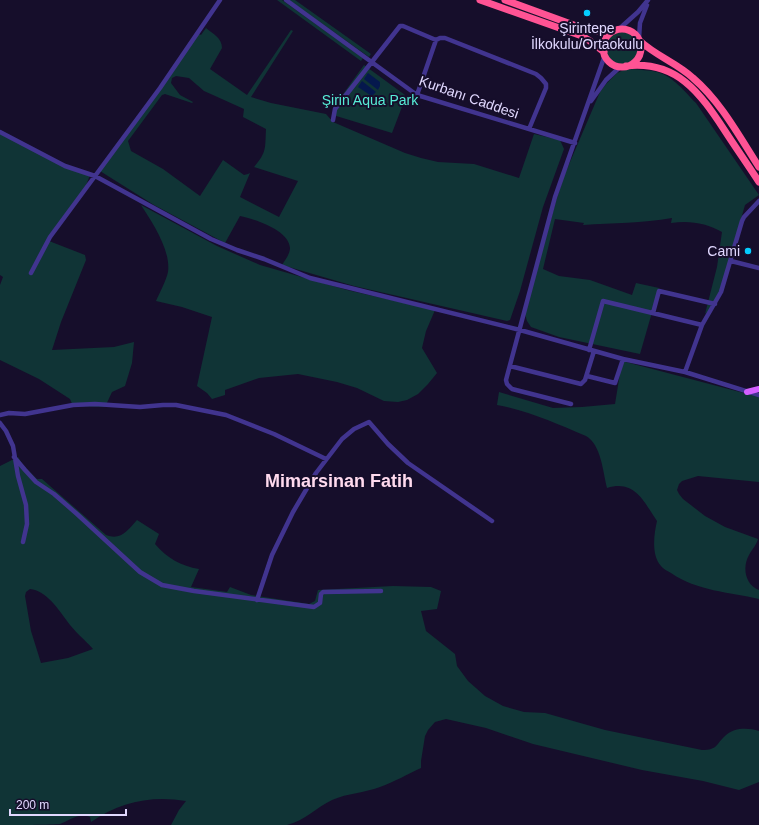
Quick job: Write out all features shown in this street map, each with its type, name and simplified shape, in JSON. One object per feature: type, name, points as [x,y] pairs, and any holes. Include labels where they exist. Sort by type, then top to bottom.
[{"type":"highway","points":[[480,0],[582,36],[604,53],[610,63],[623,66],[661,68],[676,75],[690,86],[710,109],[759,182]]},
{"type":"highway","points":[[505,0],[582,28],[602,31],[625,29],[631,31],[658,55],[686,72],[706,90],[720,107],[759,167]]},
{"type":"highway","points":[[604,53],[606,39],[610,34],[617,30]]},
{"type":"highway","points":[[623,66],[635,62],[639,57],[641,50],[639,39]]},
{"type":"main road","points":[[747,392],[759,389]]},
{"type":"street","points":[[31,273],[50,237],[160,88],[220,0]]},
{"type":"street","name":"Kurbanı Caddesi","points":[[286,0],[417,95],[575,143]]},
{"type":"street","points":[[617,30],[638,12],[648,0]]},
{"type":"street","points":[[639,39],[640,23],[648,0]]},
{"type":"street","points":[[333,120],[335,109],[400,26],[403,26],[436,40],[445,38],[536,74],[541,78],[546,84],[546,88],[529,129]]},
{"type":"street","points":[[417,95],[436,40]]},
{"type":"street","points":[[571,404],[512,389],[507,382],[556,197],[587,108],[604,53]]},
{"type":"street","points":[[587,108],[606,80],[623,66]]},
{"type":"street","points":[[0,132],[65,166],[95,176],[204,236],[310,278],[520,330],[623,359],[685,372],[759,395]]},
{"type":"street","points":[[685,372],[702,325],[721,292],[742,221],[759,201]]},
{"type":"street","points":[[731,261],[759,268]]},
{"type":"street","points":[[653,313],[659,291],[715,304]]},
{"type":"street","points":[[589,350],[603,301],[702,325]]},
{"type":"street","points":[[510,366],[579,384],[584,382],[594,351]]},
{"type":"street","points":[[586,376],[615,383],[623,359]]},
{"type":"street","points":[[0,415],[9,413],[25,414],[73,405],[95,404],[140,407],[163,405],[176,406],[226,415],[274,434],[326,459]]},
{"type":"street","points":[[257,600],[272,555],[297,505],[316,473],[342,438],[354,428],[369,422],[408,464],[492,521]]},
{"type":"street","points":[[0,423],[6,430],[12,446],[26,505],[27,524],[23,542]]},
{"type":"street","points":[[14,457],[36,482],[54,494],[140,572],[162,585],[257,600],[314,607],[320,603],[321,594],[323,592],[381,591]]},
{"type":"green space","points":[[277,0],[282,0],[363,58],[361,61]]},
{"type":"green space","points":[[289,0],[295,0],[371,54],[369,57]]},
{"type":"green space","points":[[206,28],[217,36],[222,45],[222,48],[210,69],[247,95],[291,30],[293,31],[251,97],[271,103],[326,114],[333,122],[405,153],[421,158],[438,162],[474,164],[519,178],[534,134],[560,140],[564,149],[543,207],[520,291],[510,320],[507,321],[354,286],[282,265],[290,248],[284,236],[270,226],[240,216],[225,243],[154,205],[100,171],[197,33],[201,35]],"holes":[[[176,76],[189,78],[204,91],[244,109],[243,117],[266,129],[264,150],[254,167],[298,181],[279,217],[240,197],[250,173],[244,175],[223,160],[200,196],[163,169],[131,151],[128,141],[162,95],[165,94],[192,103],[193,102],[180,95],[171,83],[172,78]]]},
{"type":"green space","points":[[619,32],[625,32],[634,36],[638,48],[634,60],[625,64],[619,64],[610,60],[606,51],[606,45],[610,36]]},
{"type":"green space","name":"Şirin Aqua Park","points":[[364,65],[405,95],[405,99],[392,133],[333,115],[333,108]]},
{"type":"green space","points":[[631,69],[663,74],[683,89],[696,103],[759,195],[745,205],[723,286],[709,310],[705,314],[717,267],[722,232],[710,226],[698,223],[671,223],[672,218],[639,222],[583,225],[584,223],[555,219],[543,269],[559,276],[590,280],[632,295],[636,283],[659,288],[640,354],[559,337],[531,327],[525,314],[564,176],[600,92],[617,73]]},
{"type":"green space","points":[[0,132],[33,150],[90,175],[82,196],[49,241],[85,255],[86,260],[61,322],[52,350],[114,347],[134,342],[132,363],[125,386],[112,392],[105,407],[73,406],[70,399],[39,379],[0,360],[0,285],[3,277],[0,275]]},
{"type":"green space","points":[[141,205],[217,246],[260,265],[347,290],[435,310],[426,331],[422,348],[437,373],[418,394],[407,400],[398,402],[384,401],[357,388],[337,382],[298,374],[259,378],[225,390],[225,395],[212,399],[207,393],[197,386],[212,317],[182,307],[156,301],[168,272],[167,255],[160,237]]},
{"type":"green space","points":[[622,361],[759,397],[759,482],[698,476],[682,481],[677,490],[683,499],[705,516],[725,527],[758,539],[747,560],[745,570],[748,580],[754,588],[759,590],[759,599],[692,584],[663,568],[656,556],[654,544],[657,521],[643,500],[632,489],[617,486],[607,488],[601,459],[595,445],[591,440],[586,436],[543,418],[497,405],[499,392],[553,408],[615,404]]},
{"type":"green space","points":[[18,457],[23,465],[37,479],[42,479],[106,535],[116,537],[120,536],[124,534],[137,520],[159,534],[155,544],[164,553],[175,561],[186,566],[199,569],[191,587],[227,592],[230,587],[251,595],[309,604],[315,601],[318,590],[393,586],[431,587],[441,591],[437,609],[421,611],[426,631],[455,654],[457,666],[468,681],[485,696],[503,706],[524,712],[545,713],[605,730],[702,750],[714,748],[725,736],[733,731],[750,729],[759,731],[759,782],[739,790],[703,781],[642,770],[533,744],[486,728],[446,719],[435,722],[428,730],[425,736],[421,768],[380,787],[332,800],[305,817],[287,825],[171,825],[186,801],[161,799],[124,805],[113,809],[91,822],[90,817],[82,815],[60,824],[0,825],[0,466]],"holes":[[[30,589],[36,590],[52,601],[73,628],[93,649],[68,658],[41,663],[31,631],[25,596],[26,592]]]},
{"type":"shaded area","points":[[368,73],[380,82],[378,90],[364,79]]},
{"type":"shaded area","points":[[362,81],[376,92],[373,95],[370,95],[358,87]]},
{"type":"place","name":"Şirintepe İlkokulu/Ortaokulu","points":[[587,13]]},
{"type":"place","name":"Cami","points":[[748,251]]},
{"type":"district","name":"Mimarsinan Fatih","points":[[339,481]]}]
